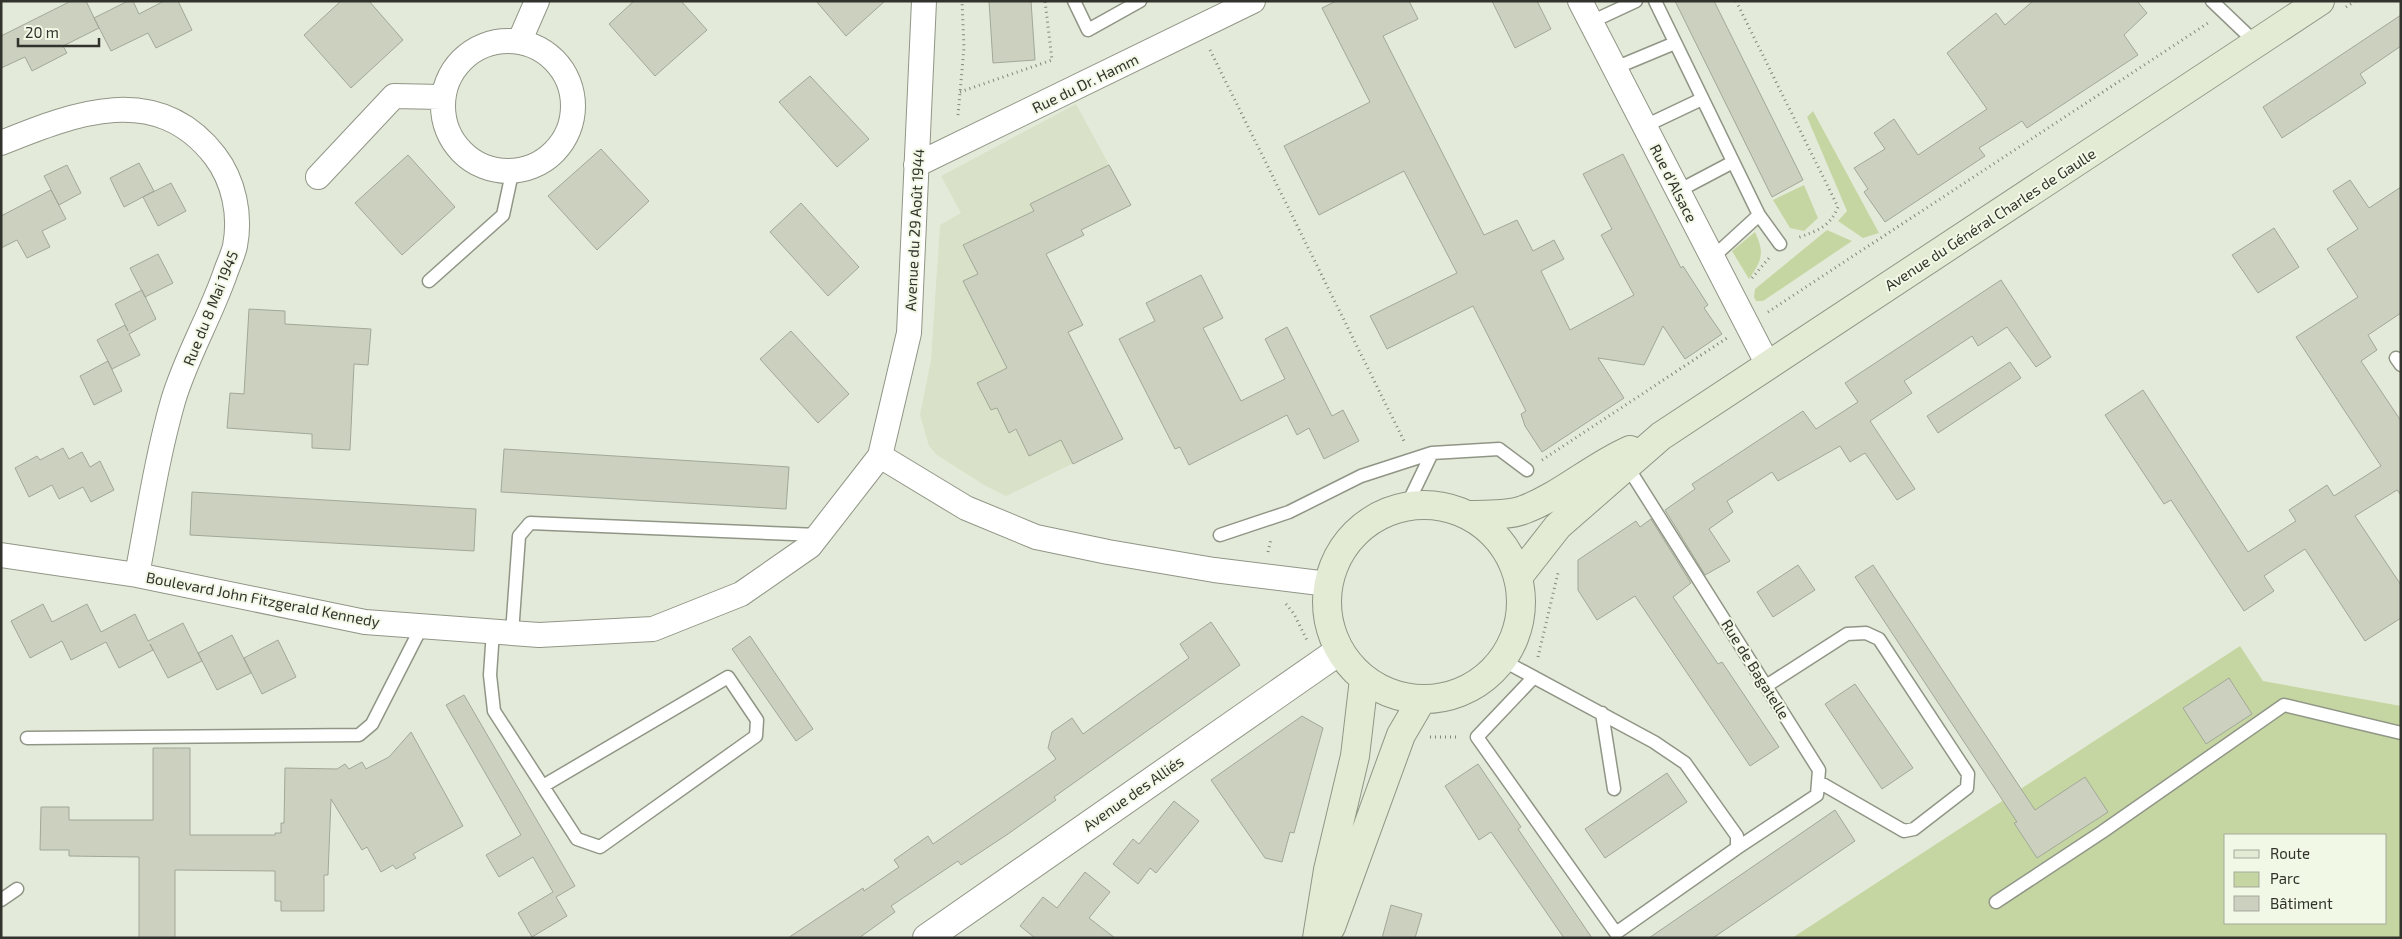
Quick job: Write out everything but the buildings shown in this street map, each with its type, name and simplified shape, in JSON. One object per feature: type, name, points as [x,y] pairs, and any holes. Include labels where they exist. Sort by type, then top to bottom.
[{"type":"main road","name":"Avenue du Général Charles de Gaulle","points":[[1518,577],[1558,526],[1661,436],[2320,1]]},
{"type":"main road","name":"Avenue du Général Charles de Gaulle","points":[[1470,515],[1522,511],[1544,501],[1607,460],[1661,436]]},
{"type":"main road","points":[[1429,504],[1450,507],[1470,515],[1491,531],[1508,552],[1518,577],[1521,598],[1520,620],[1513,641],[1502,660],[1490,674],[1466,689],[1440,698],[1422,700],[1401,697],[1381,690],[1364,679],[1350,666],[1339,651],[1328,624],[1328,584],[1335,561],[1352,535],[1364,524],[1384,512],[1407,505],[1429,504]]},
{"type":"main road","points":[[1317,938],[1328,870],[1355,756],[1364,679]]},
{"type":"main road","points":[[1327,938],[1401,735],[1422,700]]},
{"type":"street","points":[[520,40],[537,1]]},
{"type":"street","name":"Avenue du 29 Août 1944","points":[[880,456],[909,332],[924,1]]},
{"type":"street","name":"Rue du Dr. Hamm","points":[[916,166],[1253,1]]},
{"type":"street","name":"Rue d'Alsace","points":[[1585,11],[1768,365]]},
{"type":"street","points":[[520,40],[554,57],[574,91],[571,130],[548,160],[512,173],[474,164],[448,135],[442,97],[455,64],[484,43],[520,40]]},
{"type":"street","points":[[318,177],[394,96],[442,97]]},
{"type":"street","name":"Rue du 8 Mai 1945","points":[[1,143],[75,115],[120,109],[145,111],[167,117],[204,142],[222,165],[232,187],[236,218],[235,246],[220,290],[174,400],[137,575]]},
{"type":"street","points":[[880,456],[966,508],[1036,537],[1108,552],[1205,568],[1328,584]]},
{"type":"street","name":"Boulevard John Fitzgerald Kennedy","points":[[1,555],[137,575],[365,622],[539,635],[653,629],[741,594],[810,546],[880,456]]},
{"type":"street","name":"Avenue des Alliés","points":[[927,938],[1339,651]]},
{"type":"lane","points":[[1074,1],[1088,30],[1140,1]]},
{"type":"lane","points":[[1585,11],[1636,1]]},
{"type":"lane","points":[[1654,1],[1759,215],[1780,244]]},
{"type":"lane","points":[[2212,1],[2256,43]]},
{"type":"lane","points":[[1615,68],[1675,43]]},
{"type":"lane","points":[[1645,126],[1702,99]]},
{"type":"lane","points":[[1678,191],[1733,162]]},
{"type":"lane","points":[[429,281],[503,215],[512,173]]},
{"type":"lane","points":[[1712,258],[1759,215]]},
{"type":"lane","points":[[1220,535],[1289,512],[1361,476],[1432,453],[1499,449],[1527,470]]},
{"type":"lane","points":[[1407,505],[1432,453]]},
{"type":"lane","name":"Rue de Bagatelle","points":[[1627,466],[1819,770],[1818,782]]},
{"type":"lane","points":[[543,786],[728,677],[757,720],[756,736],[600,847],[577,839],[494,711],[490,675],[503,632],[519,536],[530,523],[818,535]]},
{"type":"lane","points":[[27,738],[359,735],[372,724],[422,626]]},
{"type":"lane","points":[[1534,677],[1477,737],[1616,932],[1817,795],[1818,782],[1904,831],[1914,829],[1967,788],[1968,774],[1879,639],[1866,633],[1847,634],[1766,686]]},
{"type":"lane","points":[[1502,660],[1654,742],[1685,763],[1737,836],[1737,848]]},
{"type":"lane","points":[[1996,902],[2102,832],[2284,705],[2401,733]]},
{"type":"lane","points":[[1602,714],[1614,789]]},
{"type":"lane","points":[[1,900],[17,889]]},
{"type":"path","points":[[955,147],[964,48],[962,1]]},
{"type":"path","points":[[960,92],[1052,60],[1045,1]]},
{"type":"path","points":[[1734,300],[1780,244],[1824,229],[1834,217],[1838,207],[1736,1]]},
{"type":"path","points":[[1527,470],[2224,13]]},
{"type":"path","points":[[1198,28],[1413,459]]},
{"type":"shaded area","points":[[1076,104],[1131,205],[1081,230],[1084,235],[1046,254],[1083,325],[1069,333],[1123,439],[1006,496],[984,485],[937,455],[929,446],[920,415],[931,360],[940,225],[961,213],[941,176]]},
{"type":"green space","points":[[1813,111],[1879,233],[1863,238],[1838,221],[1847,211],[1807,117]]},
{"type":"green space","points":[[1804,185],[1818,218],[1804,231],[1790,228],[1773,200]]},
{"type":"green space","points":[[1827,230],[1852,241],[1763,301],[1756,301],[1754,297],[1755,289]]},
{"type":"green space","points":[[1755,232],[1761,256],[1757,267],[1749,279],[1732,251]]},
{"type":"green space","points":[[2240,646],[2263,681],[2401,706],[2401,938],[1792,938]]}]
